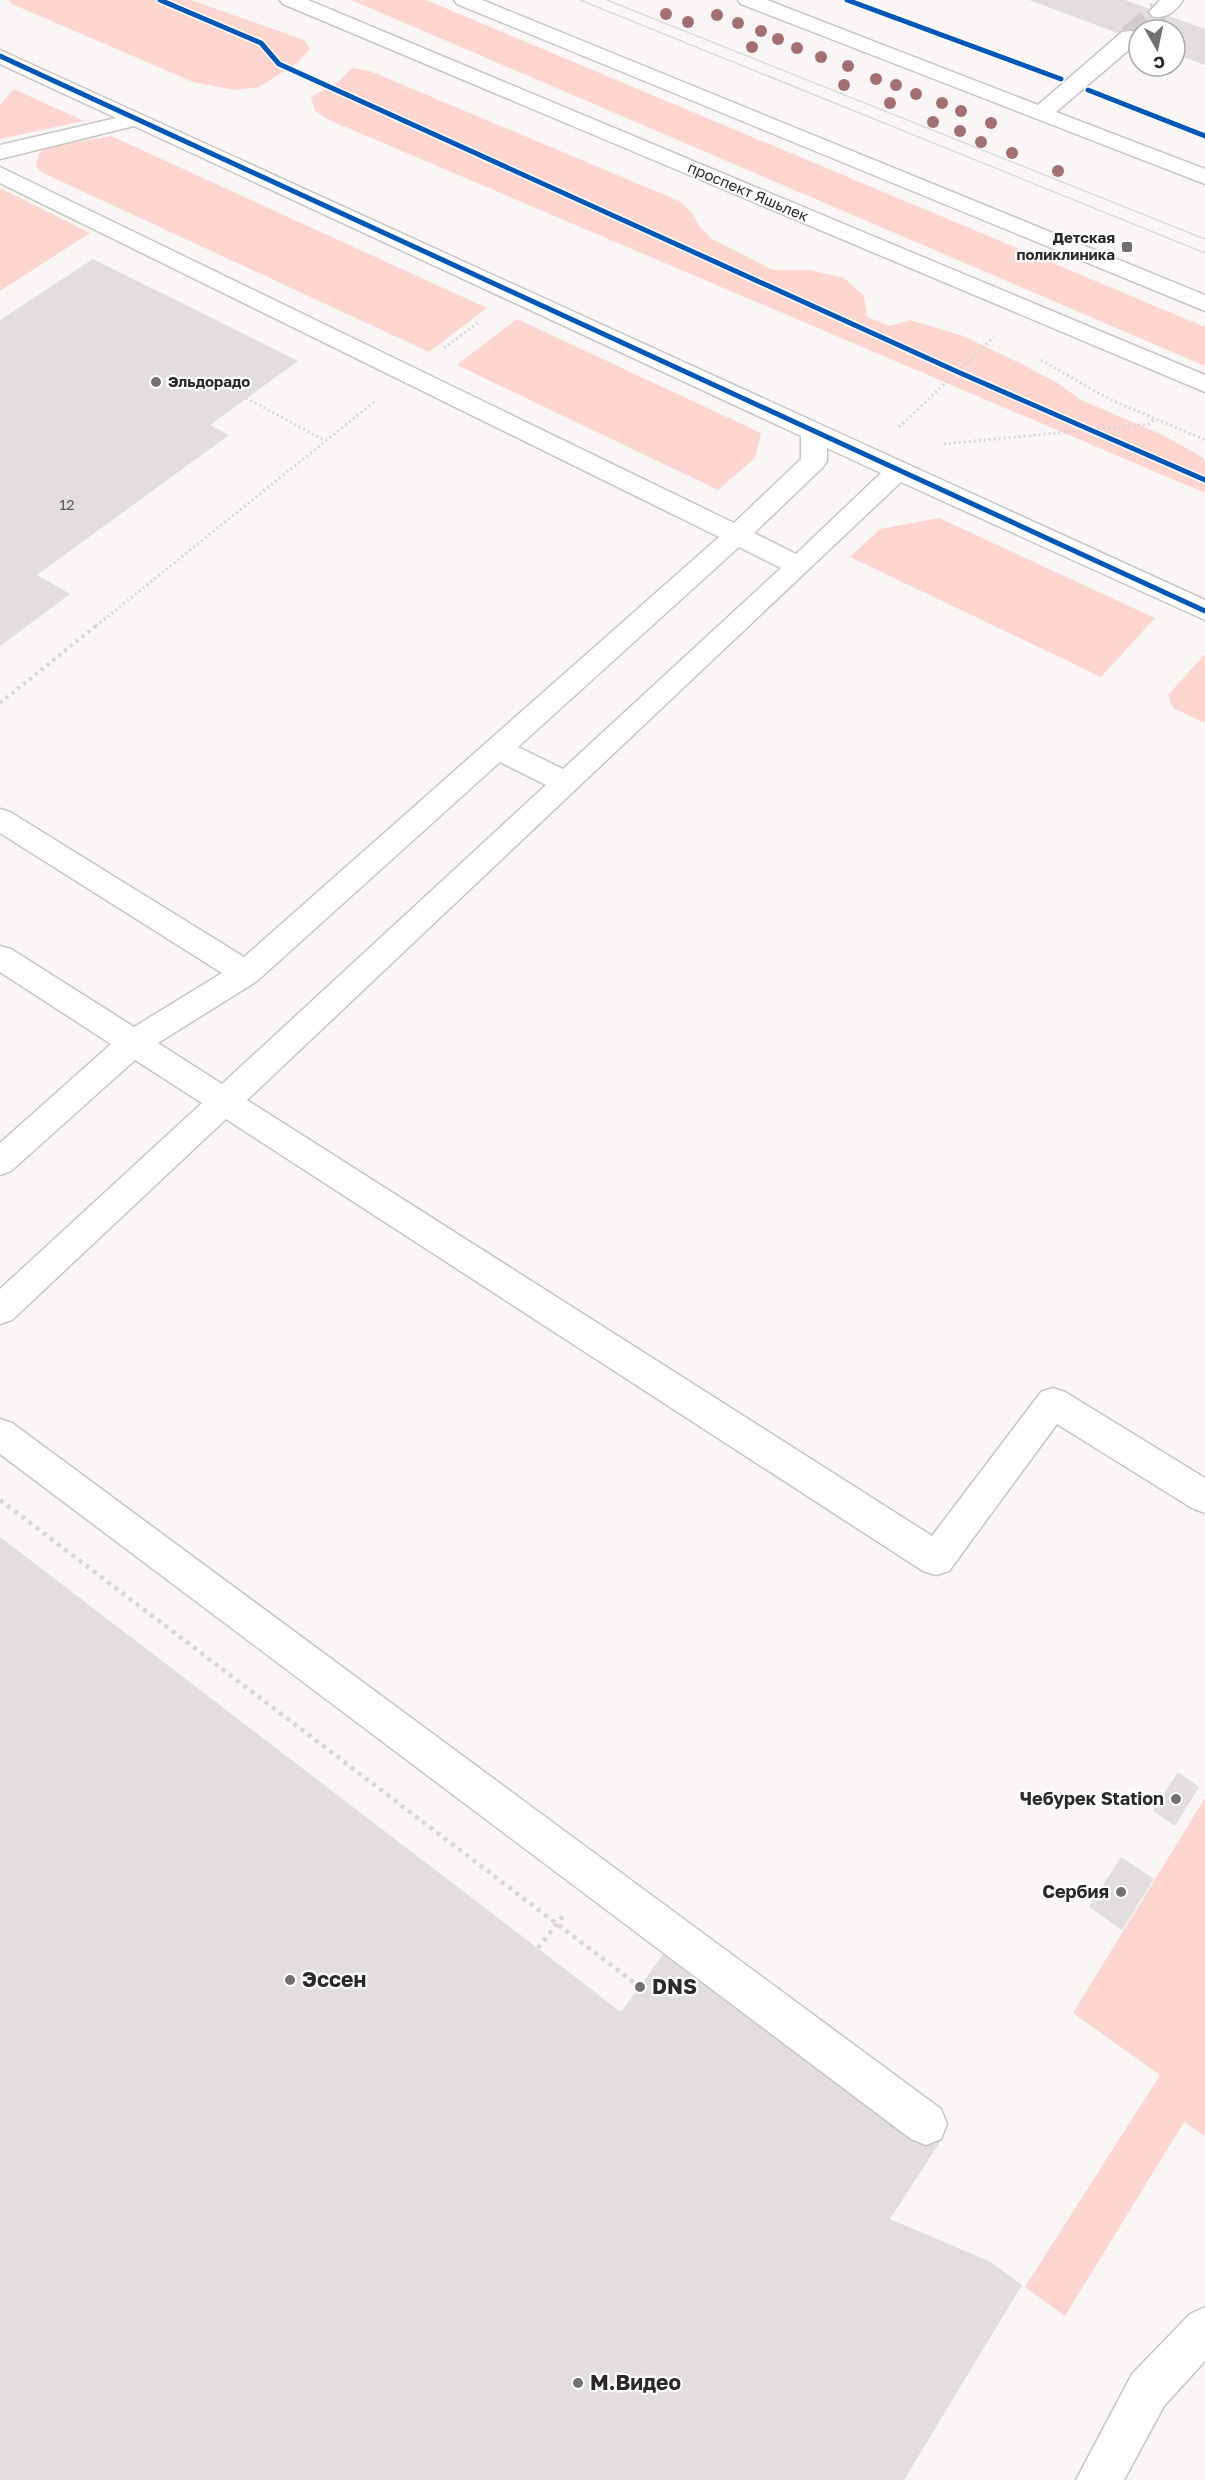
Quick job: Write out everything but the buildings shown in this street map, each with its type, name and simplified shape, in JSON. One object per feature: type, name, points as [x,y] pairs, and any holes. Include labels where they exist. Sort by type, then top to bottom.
[{"type":"main road","name":"проспект Яшьлек","points":[[290,0],[1205,384]]},
{"type":"main road","points":[[464,0],[1205,304]]},
{"type":"main road","points":[[748,0],[1205,177]]},
{"type":"main road","points":[[1042,112],[1127,40]]},
{"type":"main road","points":[[0,56],[1205,610]]},
{"type":"main road","points":[[0,152],[138,119]]},
{"type":"main road","points":[[0,174],[799,566]]},
{"type":"main road","points":[[0,1162],[133,1043],[246,973],[736,536],[814,460],[814,431]]},
{"type":"main road","points":[[0,1310],[799,566],[899,470]]},
{"type":"main road","points":[[498,749],[565,782]]},
{"type":"main road","points":[[0,819],[246,973]]},
{"type":"main road","points":[[0,957],[936,1559],[1053,1402],[1205,1497]]},
{"type":"main road","points":[[0,1434],[926,2124]]},
{"type":"main road","points":[[1099,2480],[1148,2390],[1205,2329]]},
{"type":"path","points":[[0,704],[408,374],[515,294]]},
{"type":"path","points":[[894,432],[997,334]]},
{"type":"path","points":[[1038,358],[1108,399],[1205,440]]},
{"type":"path","points":[[947,367],[968,376]]},
{"type":"path","points":[[246,398],[326,441]]},
{"type":"path","points":[[941,445],[1093,432],[1150,424],[1155,418]]},
{"type":"path","points":[[1072,422],[1103,436]]},
{"type":"path","points":[[0,1500],[640,1987]]},
{"type":"path","points":[[538,1948],[556,1924]]},
{"type":"shaded area","points":[[8,0],[191,0],[304,40],[310,49],[297,63],[259,87],[235,90],[193,82],[12,4]]},
{"type":"shaded area","points":[[351,0],[426,0],[1205,327],[1205,366]]},
{"type":"shaded area","points":[[352,68],[370,71],[679,201],[692,213],[700,227],[712,239],[773,270],[810,270],[844,278],[864,296],[867,317],[890,326],[910,320],[963,336],[1024,365],[1057,383],[1081,400],[1163,435],[1202,457],[1205,460],[1205,493],[329,120],[315,111],[311,97],[339,81]]},
{"type":"shaded area","points":[[14,89],[84,121],[0,139],[0,105]]},
{"type":"shaded area","points":[[111,136],[487,308],[429,352],[41,172],[36,166],[39,154],[47,147]]},
{"type":"shaded area","points":[[0,188],[90,233],[0,291]]},
{"type":"shaded area","points":[[517,319],[761,433],[755,458],[718,490],[457,365]]},
{"type":"shaded area","points":[[939,518],[1155,618],[1101,677],[850,557],[880,529]]},
{"type":"shaded area","points":[[1205,654],[1205,723],[1173,708],[1168,695]]},
{"type":"shaded area","points":[[1205,1798],[1205,2136],[1184,2122],[1065,2316],[1025,2287],[1160,2075],[1073,2013]]},
{"type":"tunnel","points":[[1152,18],[1159,12]]},
{"type":"tram line","points":[[580,0],[1205,253]]},
{"type":"tram line","points":[[607,0],[1205,239]]},
{"type":"cycle path","points":[[160,0],[261,43],[279,64],[958,372],[1205,480]]},
{"type":"cycle path","points":[[847,0],[1061,79]]},
{"type":"cycle path","points":[[0,56],[1205,611]]},
{"type":"cycle path","points":[[1088,90],[1205,136]]},
{"type":"place","name":"Детская поликлиника","points":[[1127,247]]},
{"type":"place","name":"Эльдорадо","points":[[156,382]]},
{"type":"place","name":"Чебурек Station","points":[[1176,1799]]},
{"type":"place","name":"Сербия","points":[[1121,1892]]},
{"type":"place","name":"Эссен","points":[[290,1980]]},
{"type":"place","name":"DNS","points":[[640,1987]]},
{"type":"place","name":"М.Видео","points":[[578,2383]]}]
